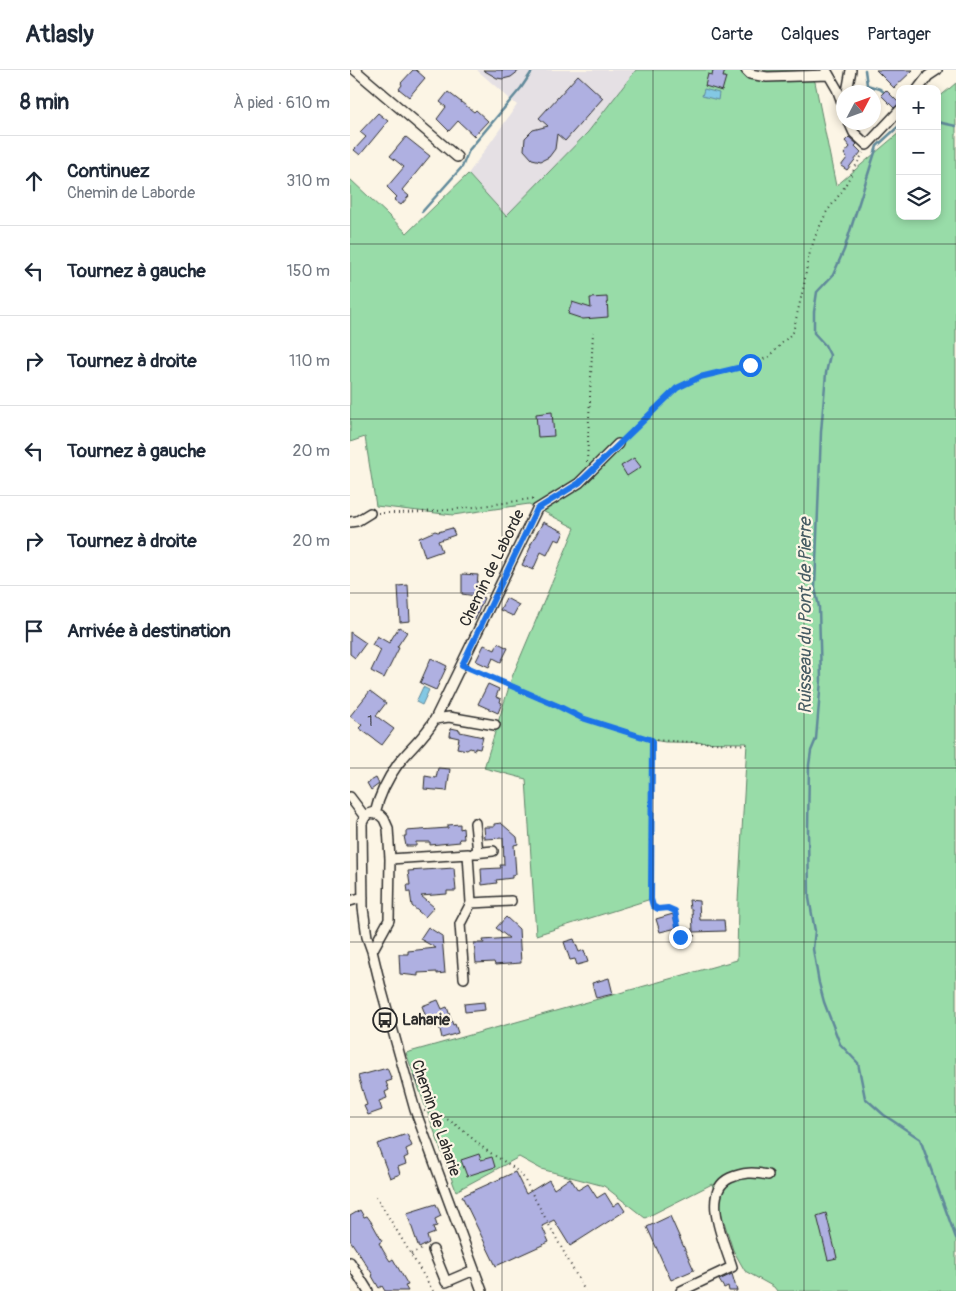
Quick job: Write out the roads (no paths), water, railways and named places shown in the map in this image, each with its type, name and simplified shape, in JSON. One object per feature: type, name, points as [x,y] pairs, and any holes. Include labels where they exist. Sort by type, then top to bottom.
[{"type":"street","points":[[355,70],[457,156]]},
{"type":"street","points":[[746,70],[750,74],[768,77],[827,72],[836,87]]},
{"type":"street","points":[[848,85],[851,70]]},
{"type":"street","points":[[921,85],[928,76],[937,70]]},
{"type":"street","points":[[853,130],[867,145],[896,114]]},
{"type":"street","name":"Chemin de Laborde","points":[[375,813],[386,784],[398,765],[427,733],[435,718],[537,509],[579,483],[618,444]]},
{"type":"street","points":[[350,522],[357,521],[370,513]]},
{"type":"street","points":[[435,718],[449,717],[495,725]]},
{"type":"street","points":[[350,797],[365,817],[371,813],[380,815],[388,828],[390,859],[388,920],[372,951]]},
{"type":"street","name":"Chemin de Laharie","points":[[365,817],[362,822],[363,897],[367,937],[415,1110],[482,1291]]},
{"type":"street","points":[[475,823],[478,853]]},
{"type":"street","points":[[390,859],[494,851]]},
{"type":"street","points":[[464,978],[460,924],[471,903],[468,854]]},
{"type":"street","points":[[350,901],[363,897]]},
{"type":"street","points":[[471,903],[511,901]]},
{"type":"street","points":[[365,919],[374,927],[385,924]]},
{"type":"street","points":[[682,1291],[732,1266],[717,1219],[715,1204],[717,1192],[725,1181],[737,1175],[753,1172],[768,1175]]},
{"type":"street","points":[[433,1250],[446,1282],[474,1270]]},
{"type":"street","points":[[350,1262],[368,1291]]},
{"type":"water","points":[[704,89],[719,93],[718,100],[702,96]]},
{"type":"water","points":[[423,687],[429,690],[422,705],[416,702]]},
{"type":"waterway","points":[[422,212],[462,167],[469,150],[521,88],[533,70]]},
{"type":"waterway","points":[[865,70],[867,85],[880,89],[885,93]]},
{"type":"waterway","points":[[941,123],[956,126]]},
{"type":"waterway","name":"Ruisseau du Pont de Pierre","points":[[896,129],[877,146],[844,250],[833,275],[817,292],[814,312],[814,333],[825,345],[830,355],[826,373],[821,432],[815,588],[819,607],[821,680],[816,739],[811,751],[809,765],[809,898],[815,931],[813,949],[819,983],[840,1044],[858,1063],[865,1098],[884,1115],[920,1139],[956,1238]]},
{"type":"place","name":"Laharie","points":[[385,1020]]}]
